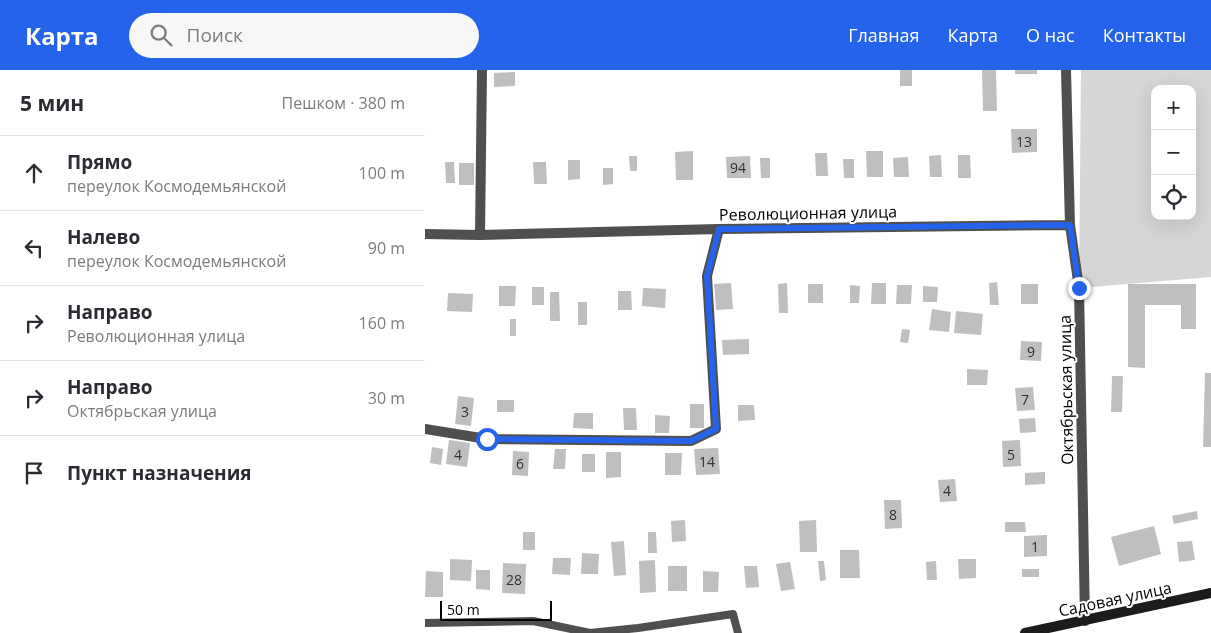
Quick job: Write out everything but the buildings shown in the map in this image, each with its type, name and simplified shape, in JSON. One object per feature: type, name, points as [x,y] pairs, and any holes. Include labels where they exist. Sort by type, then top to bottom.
[{"type":"street","points":[[480,235],[482,70]]},
{"type":"street","name":"Октябрьская улица","points":[[1066,70],[1070,225],[1079,288],[1085,621]]},
{"type":"street","name":"Революционная улица","points":[[425,234],[480,235],[719,229],[1070,225]]},
{"type":"street","points":[[425,429],[487,439],[691,441],[716,429],[707,276],[719,229]]},
{"type":"street","name":"Садовая улица","points":[[1025,633],[1042,631],[1211,593]]},
{"type":"lane","points":[[425,623],[533,621],[590,633],[733,614],[738,633]]},
{"type":"shaded area","points":[[1081,70],[1211,70],[1211,277],[1079,288]]},
{"type":"route","points":[[487,439],[691,441],[716,429],[707,276],[719,229],[1070,225],[1079,288]]}]
